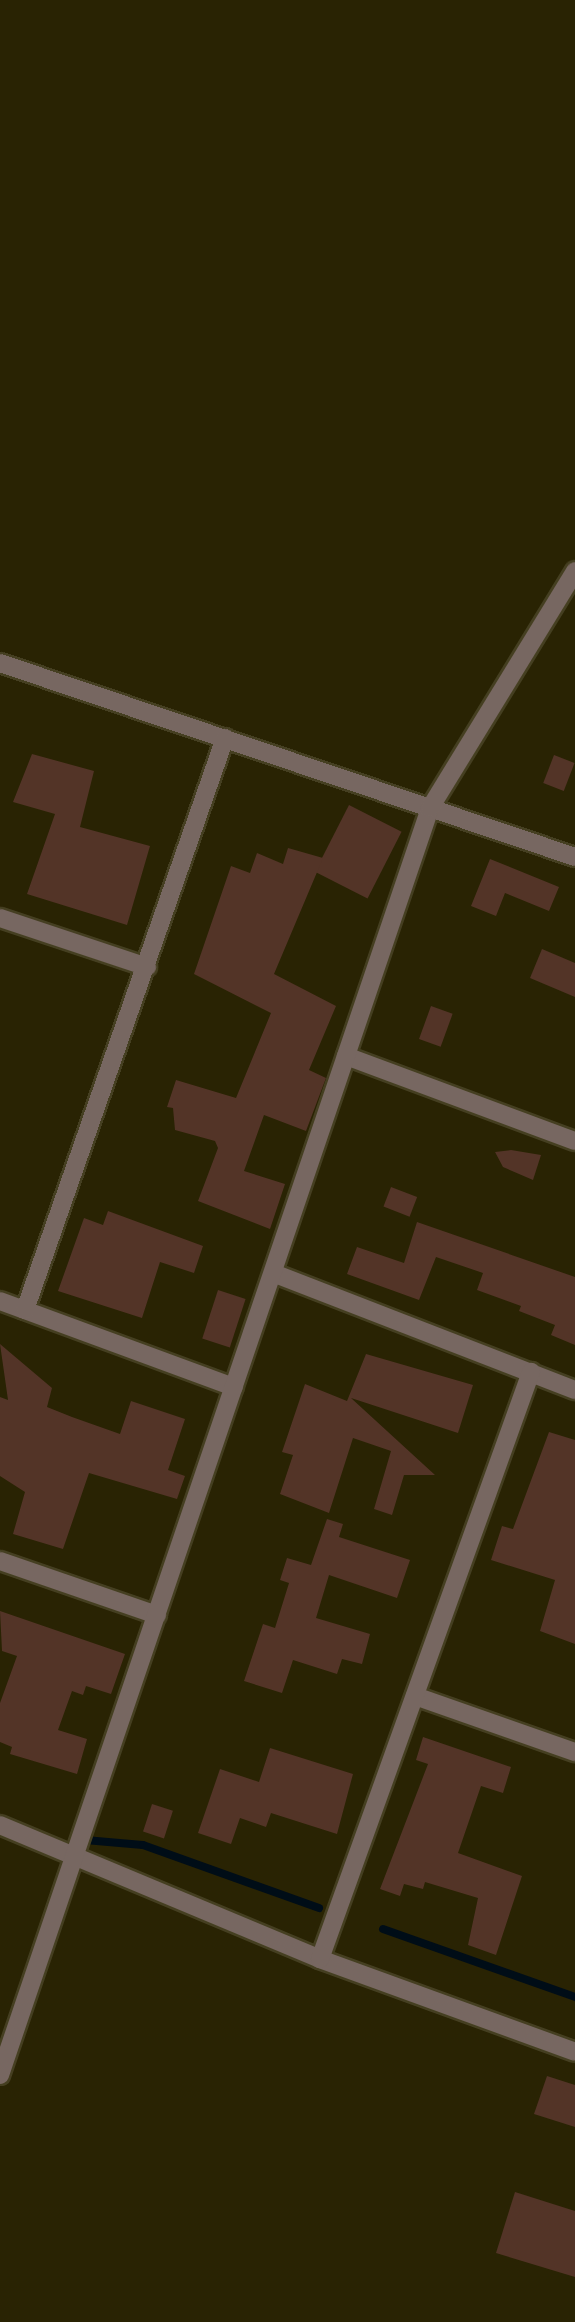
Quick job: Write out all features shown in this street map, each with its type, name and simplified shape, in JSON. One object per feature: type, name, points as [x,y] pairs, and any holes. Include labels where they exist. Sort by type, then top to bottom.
[{"type":"street","points":[[0,2075],[74,1852],[85,1840],[234,1387],[430,808],[575,571]]},
{"type":"street","points":[[0,663],[575,857]]},
{"type":"street","points":[[24,1310],[147,967],[225,738]]},
{"type":"street","points":[[0,918],[147,967]]},
{"type":"street","points":[[346,1056],[575,1141]]},
{"type":"street","points":[[273,1273],[575,1390]]},
{"type":"street","points":[[0,1301],[234,1387]]},
{"type":"street","points":[[320,1959],[531,1373]]},
{"type":"street","points":[[0,1561],[158,1615]]},
{"type":"street","points":[[415,1696],[575,1752]]},
{"type":"street","points":[[0,1825],[74,1852],[320,1959],[575,2052]]},
{"type":"building","points":[[32,754],[94,771],[80,827],[150,846],[127,925],[27,894],[55,814],[13,802]]},
{"type":"building","points":[[554,755],[575,763],[564,791],[543,783]]},
{"type":"building","points":[[349,805],[402,832],[368,899],[315,872]]},
{"type":"building","points":[[288,848],[323,858],[274,974],[336,1006],[309,1070],[326,1078],[306,1131],[264,1115],[244,1171],[285,1184],[270,1229],[198,1201],[218,1148],[215,1141],[175,1130],[173,1108],[167,1107],[176,1080],[236,1098],[271,1013],[194,974],[231,866],[250,873],[257,853],[283,864]]},
{"type":"building","points":[[490,859],[559,887],[549,911],[505,893],[496,916],[471,906]]},
{"type":"building","points":[[542,949],[575,963],[575,997],[530,978]]},
{"type":"building","points":[[431,1006],[453,1014],[441,1047],[419,1039]]},
{"type":"building","points":[[511,1150],[541,1155],[533,1180],[503,1167],[495,1152]]},
{"type":"building","points":[[391,1187],[417,1197],[410,1217],[383,1207]]},
{"type":"building","points":[[108,1211],[203,1246],[194,1273],[160,1262],[142,1318],[58,1291],[84,1218],[103,1225]]},
{"type":"building","points":[[417,1222],[575,1277],[575,1345],[551,1335],[555,1325],[519,1311],[521,1306],[477,1290],[483,1273],[436,1257],[419,1300],[347,1274],[357,1247],[404,1263]]},
{"type":"building","points":[[218,1290],[246,1299],[230,1347],[202,1339]]},
{"type":"building","points":[[0,1344],[52,1388],[47,1407],[120,1434],[131,1401],[185,1419],[168,1470],[185,1476],[177,1499],[89,1473],[63,1549],[13,1534],[25,1492],[0,1476],[0,1397],[8,1400]]},
{"type":"building","points":[[366,1354],[473,1385],[458,1433],[351,1398],[435,1475],[404,1475],[392,1515],[374,1509],[391,1451],[353,1438],[329,1513],[280,1494],[293,1455],[282,1452],[305,1384],[347,1401]]},
{"type":"building","points":[[549,1432],[575,1440],[575,1644],[540,1631],[555,1580],[491,1560],[502,1526],[513,1529]]},
{"type":"building","points":[[327,1519],[343,1524],[339,1537],[410,1560],[397,1598],[329,1575],[316,1618],[370,1634],[362,1664],[342,1659],[337,1674],[293,1660],[282,1693],[244,1681],[263,1624],[275,1628],[289,1583],[280,1580],[287,1558],[311,1565]]},
{"type":"building","points":[[0,1611],[125,1654],[111,1694],[86,1686],[83,1695],[72,1691],[58,1730],[87,1739],[77,1774],[10,1754],[12,1747],[0,1742],[0,1703],[17,1656],[2,1651]]},
{"type":"building","points":[[423,1737],[511,1767],[503,1793],[481,1786],[458,1853],[522,1876],[496,1955],[468,1945],[478,1898],[425,1882],[423,1889],[404,1884],[400,1896],[380,1889],[428,1764],[416,1760]]},
{"type":"building","points":[[270,1748],[353,1774],[337,1834],[271,1813],[266,1827],[240,1818],[231,1844],[198,1833],[220,1769],[259,1782]]},
{"type":"building","points":[[152,1804],[173,1811],[164,1838],[143,1832]]},
{"type":"building","points":[[547,2076],[575,2085],[575,2127],[534,2114]]},
{"type":"building","points":[[515,2192],[575,2211],[575,2277],[496,2253]]},
{"type":"waterway","points":[[85,1840],[143,1845],[319,1908]]},
{"type":"waterway","points":[[383,1929],[575,1997]]}]
